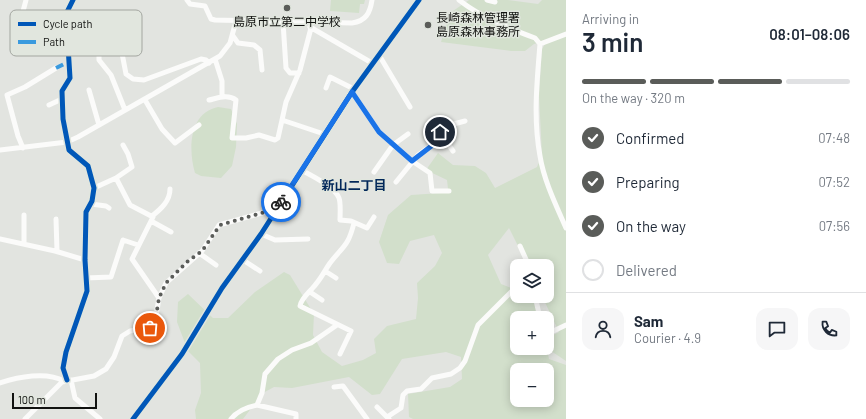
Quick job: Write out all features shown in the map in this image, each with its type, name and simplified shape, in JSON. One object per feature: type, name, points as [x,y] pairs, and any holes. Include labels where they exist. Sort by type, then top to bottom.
[{"type":"street","points":[[23,10],[26,0]]},
{"type":"street","points":[[68,10],[73,0]]},
{"type":"street","points":[[187,0],[190,4],[205,6],[213,20],[304,23],[358,22],[363,20],[369,13],[372,0]]},
{"type":"street","points":[[133,419],[182,354],[222,288],[261,234],[324,134],[372,63],[419,0]]},
{"type":"street","points":[[459,0],[476,13],[493,22],[535,38],[540,44],[536,97],[540,155],[556,204],[566,228]]},
{"type":"street","points":[[487,0],[495,2]]},
{"type":"street","points":[[0,150],[67,142],[145,100],[209,63],[226,50],[233,36],[236,21]]},
{"type":"street","points":[[284,22],[286,68],[290,73],[299,73]]},
{"type":"street","points":[[304,23],[372,63]]},
{"type":"street","points":[[209,100],[222,97],[233,98],[236,100],[232,138],[246,138],[260,135],[275,140],[278,138],[286,102],[299,73],[311,28]]},
{"type":"street","points":[[540,44],[566,34]]},
{"type":"street","points":[[233,36],[238,43],[254,45],[260,50],[262,70]]},
{"type":"street","points":[[379,55],[410,107]]},
{"type":"street","points":[[68,56],[70,78],[62,91],[63,119],[67,142],[69,150],[88,166],[94,188],[91,204],[86,212],[85,260],[87,291],[66,352],[64,368],[67,380],[75,398],[100,419]]},
{"type":"street","points":[[99,56],[99,60],[111,75],[125,110]]},
{"type":"street","points":[[123,56],[126,74],[136,80],[152,78],[201,59],[206,60],[209,63]]},
{"type":"street","points":[[215,59],[222,81],[222,97]]},
{"type":"street","points":[[0,98],[25,87],[56,68]]},
{"type":"street","points":[[326,88],[330,77],[353,91],[379,132],[412,161],[430,173],[432,191],[449,191]]},
{"type":"street","points":[[89,90],[99,125]]},
{"type":"street","points":[[7,95],[18,136],[23,148]]},
{"type":"street","points":[[49,104],[62,99]]},
{"type":"street","points":[[145,100],[162,129],[176,143],[199,125]]},
{"type":"street","points":[[282,120],[324,134]]},
{"type":"street","points":[[453,151],[440,132],[450,125],[465,120]]},
{"type":"street","points":[[374,172],[393,145],[408,134]]},
{"type":"street","points":[[396,182],[412,161],[443,137]]},
{"type":"street","points":[[94,188],[116,178],[132,168],[128,154],[123,146]]},
{"type":"street","points":[[301,170],[313,176],[336,194],[339,201],[340,220],[351,221],[354,224],[368,228],[374,217]]},
{"type":"street","points":[[116,178],[130,205],[172,232]]},
{"type":"street","points":[[159,298],[132,259],[151,219],[169,198],[170,189]]},
{"type":"street","points":[[91,204],[106,206],[109,208]]},
{"type":"street","points":[[0,383],[27,376],[67,380],[94,376],[106,369],[114,357],[122,336],[130,331],[150,328],[155,322],[159,298],[166,283],[199,253],[220,225],[276,209]]},
{"type":"street","points":[[24,215],[24,243]]},
{"type":"street","points":[[56,219],[57,251]]},
{"type":"street","points":[[340,354],[351,331],[300,306],[300,302],[310,292],[331,262],[344,248],[351,236],[354,224]]},
{"type":"street","points":[[261,234],[275,240],[308,240]]},
{"type":"street","points":[[0,240],[24,243],[85,260]]},
{"type":"street","points":[[86,278],[111,277],[123,240],[138,246]]},
{"type":"street","points":[[520,246],[526,259]]},
{"type":"street","points":[[199,253],[216,265]]},
{"type":"street","points":[[243,260],[260,271]]},
{"type":"street","points":[[325,271],[336,278]]},
{"type":"street","points":[[310,292],[322,300]]},
{"type":"street","points":[[377,407],[386,418],[401,408],[403,395],[407,391],[421,389],[432,378],[451,374],[460,368],[465,361],[478,325],[510,293]]},
{"type":"street","points":[[257,405],[262,393],[265,374],[278,359],[292,350],[311,343],[337,325]]},
{"type":"street","points":[[554,331],[566,325]]},
{"type":"street","points":[[25,419],[67,380]]},
{"type":"street","points":[[334,387],[343,386],[367,419]]},
{"type":"street","points":[[231,419],[234,414],[249,406],[257,405],[296,414],[296,419]]},
{"type":"green space","points":[[331,0],[365,0],[364,4],[360,4],[359,13],[330,11]]},
{"type":"green space","points":[[469,0],[508,0],[538,4],[542,0],[566,0],[566,361],[554,353],[554,334],[559,332],[554,321],[554,311],[549,311],[545,303],[554,303],[554,259],[524,259],[509,228],[488,255],[501,284],[510,287],[510,303],[536,303],[537,311],[510,311],[510,355],[548,355],[549,359],[566,365],[566,419],[413,419],[409,417],[408,394],[450,387],[462,379],[461,357],[446,352],[402,359],[380,394],[372,395],[349,377],[292,388],[274,387],[263,393],[243,419],[196,419],[195,410],[201,393],[200,363],[188,351],[177,322],[178,302],[188,294],[213,318],[228,318],[255,292],[284,272],[290,275],[314,314],[313,335],[322,352],[342,366],[363,360],[376,353],[374,339],[387,326],[416,319],[418,298],[417,283],[435,266],[442,253],[434,235],[410,241],[399,264],[387,263],[379,242],[388,215],[411,195],[441,193],[448,189],[447,180],[426,170],[438,153],[453,165],[475,166],[486,173],[495,188],[537,167],[542,155],[539,96],[542,49],[545,44],[554,39],[534,44],[525,51],[511,51],[441,42],[450,13]]},
{"type":"green space","points":[[218,107],[231,109],[237,124],[236,147],[232,166],[221,178],[201,176],[195,173],[193,164],[193,133],[201,116]]},
{"type":"marked path","points":[[56,68],[70,61]]},
{"type":"cycle path","points":[[68,10],[73,0]]},
{"type":"cycle path","points":[[133,419],[182,354],[222,288],[261,234],[352,92],[419,0]]},
{"type":"cycle path","points":[[67,380],[63,368],[66,352],[87,291],[85,260],[86,212],[92,201],[94,188],[88,166],[69,150],[63,119],[62,91],[70,78],[69,56]]},
{"type":"way so far","points":[[150,328],[155,322],[159,298],[166,283],[188,261],[202,251],[220,225],[276,209],[281,202]]},
{"type":"place","name":"島原市立第二中学校","points":[[287,8]]},
{"type":"place","name":"長崎森林管理署 島原森林事務所","points":[[428,25]]},
{"type":"district","name":"新山二丁目","points":[[354,185]]},
{"type":"route","points":[[281,202],[322,136],[352,92],[379,132],[412,161],[443,137],[440,132]]}]
